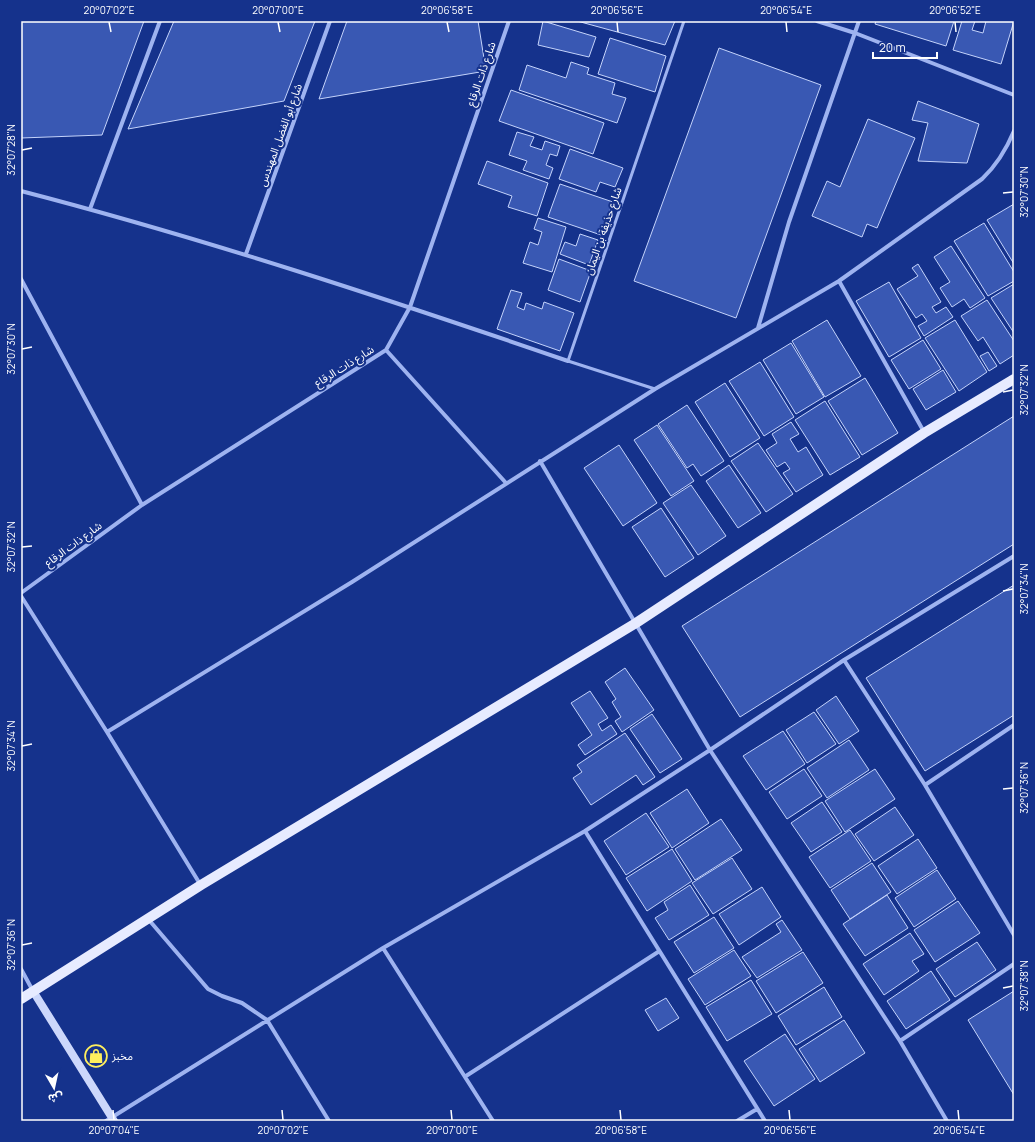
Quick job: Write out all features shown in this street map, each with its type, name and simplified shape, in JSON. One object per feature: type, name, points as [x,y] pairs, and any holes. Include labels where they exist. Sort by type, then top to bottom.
[{"type":"main road","points":[[21,999],[149,920],[201,885],[636,623],[924,433],[1014,379]]},
{"type":"street","points":[[90,209],[160,21]]},
{"type":"street","name":"شارع أبو الفضل المهندس","points":[[246,254],[330,21]]},
{"type":"street","name":"شارع ذات الرقاع","points":[[21,595],[142,505],[386,350],[410,307],[509,21]]},
{"type":"street","points":[[817,21],[855,32],[1014,95]]},
{"type":"street","points":[[758,328],[789,222],[859,21]]},
{"type":"street","points":[[107,732],[352,582],[655,389],[839,282],[982,179],[994,168],[1008,148],[1014,131]]},
{"type":"street","points":[[21,191],[90,209],[246,254],[410,307],[568,361]]},
{"type":"street","points":[[21,279],[142,505]]},
{"type":"street","points":[[839,282],[924,433]]},
{"type":"street","points":[[386,350],[506,483]]},
{"type":"street","points":[[540,461],[710,750],[900,1041],[947,1121]]},
{"type":"street","points":[[21,969],[111,1120],[383,948],[585,831],[710,750],[844,660],[1014,556]]},
{"type":"street","points":[[21,595],[201,885]]},
{"type":"street","points":[[844,660],[925,785],[1014,935]]},
{"type":"street","points":[[925,785],[1014,725]]},
{"type":"street","points":[[585,831],[658,952],[765,1121]]},
{"type":"street","points":[[149,920],[208,989],[242,1003],[267,1020],[329,1121]]},
{"type":"street","points":[[383,948],[466,1076],[493,1121]]},
{"type":"street","points":[[466,1076],[658,952]]},
{"type":"street","points":[[900,1041],[1014,964]]},
{"type":"street","points":[[737,1121],[757,1109]]},
{"type":"lane","name":"شارع حذيفة بن اليمان","points":[[568,361],[684,21]]},
{"type":"lane","points":[[568,361],[655,389]]},
{"type":"building","points":[[21,21],[144,21],[102,135],[21,138]]},
{"type":"building","points":[[174,21],[315,21],[284,101],[128,129]]},
{"type":"building","points":[[347,21],[478,21],[486,71],[319,99]]},
{"type":"building","points":[[543,21],[596,37],[589,57],[538,45]]},
{"type":"building","points":[[577,21],[675,21],[665,45]]},
{"type":"building","points":[[876,21],[954,21],[946,46],[875,24]]},
{"type":"building","points":[[962,21],[975,21],[972,30],[983,33],[986,21],[1014,21],[1001,64],[953,50]]},
{"type":"building","points":[[610,38],[666,56],[655,92],[598,74]]},
{"type":"building","points":[[719,48],[821,85],[736,318],[634,281]]},
{"type":"building","points":[[571,62],[589,68],[587,74],[615,83],[612,94],[626,98],[617,123],[519,90],[527,65],[566,78]]},
{"type":"building","points":[[511,90],[604,123],[593,154],[499,121]]},
{"type":"building","points":[[918,101],[979,124],[967,163],[918,161],[928,123],[912,120]]},
{"type":"building","points":[[868,119],[915,138],[877,228],[867,224],[862,237],[812,216],[827,181],[840,187]]},
{"type":"building","points":[[517,132],[534,137],[530,146],[542,150],[545,141],[560,146],[557,156],[550,154],[546,165],[553,168],[549,179],[523,170],[527,161],[509,155]]},
{"type":"building","points":[[570,149],[623,168],[615,187],[600,182],[596,192],[559,179]]},
{"type":"building","points":[[487,161],[548,183],[537,216],[508,207],[512,196],[478,184]]},
{"type":"building","points":[[560,184],[613,202],[601,235],[548,217]]},
{"type":"building","points":[[1014,204],[1014,264],[987,220]]},
{"type":"building","points":[[538,218],[566,227],[552,272],[523,263],[530,242],[538,245],[542,232],[534,229]]},
{"type":"building","points":[[984,223],[1014,272],[1014,281],[988,296],[954,241]]},
{"type":"building","points":[[580,234],[598,240],[589,265],[560,254],[565,242],[576,246]]},
{"type":"building","points":[[951,246],[985,298],[970,308],[964,299],[952,307],[940,288],[950,282],[934,257]]},
{"type":"building","points":[[559,259],[591,271],[580,302],[548,290]]},
{"type":"building","points":[[918,264],[941,302],[932,307],[936,313],[946,307],[953,317],[924,336],[918,326],[927,321],[922,314],[916,318],[897,289],[918,276],[912,268]]},
{"type":"building","points":[[889,282],[921,338],[889,357],[856,301]]},
{"type":"building","points":[[1014,284],[1014,333],[991,298]]},
{"type":"building","points":[[511,290],[522,293],[517,307],[524,310],[526,303],[542,309],[544,302],[574,313],[560,351],[497,329]]},
{"type":"building","points":[[987,300],[1014,341],[1014,355],[1000,364],[983,337],[978,341],[961,316]]},
{"type":"building","points":[[827,320],[861,376],[825,397],[792,341]]},
{"type":"building","points":[[955,320],[987,372],[959,391],[925,338]]},
{"type":"building","points":[[923,340],[941,369],[909,389],[891,360]]},
{"type":"building","points":[[791,343],[824,397],[796,414],[763,360]]},
{"type":"building","points":[[988,352],[997,366],[989,371],[980,356]]},
{"type":"building","points":[[760,362],[794,417],[764,436],[729,381]]},
{"type":"building","points":[[943,370],[956,392],[926,410],[913,389]]},
{"type":"building","points":[[865,378],[898,433],[862,455],[828,401]]},
{"type":"building","points":[[725,383],[760,438],[730,457],[695,402]]},
{"type":"building","points":[[825,401],[860,457],[830,475],[795,420]]},
{"type":"building","points":[[687,405],[724,461],[701,476],[693,464],[687,468],[658,424]]},
{"type":"building","points":[[1014,416],[1014,544],[740,717],[682,626]]},
{"type":"building","points":[[791,422],[799,434],[790,439],[798,452],[806,447],[823,475],[796,492],[783,473],[790,469],[785,462],[777,467],[766,450],[777,443],[772,434]]},
{"type":"building","points":[[657,425],[694,481],[671,496],[634,440]]},
{"type":"building","points":[[758,443],[793,494],[766,512],[731,461]]},
{"type":"building","points":[[619,445],[657,503],[623,526],[584,468]]},
{"type":"building","points":[[729,465],[761,513],[738,528],[706,481]]},
{"type":"building","points":[[691,485],[726,536],[698,555],[663,503]]},
{"type":"building","points":[[661,508],[694,558],[665,577],[632,527]]},
{"type":"building","points":[[1014,585],[1014,715],[925,771],[866,678]]},
{"type":"building","points":[[625,668],[654,710],[622,732],[615,721],[621,717],[612,702],[616,699],[605,682]]},
{"type":"building","points":[[590,691],[608,718],[598,724],[602,731],[611,725],[617,734],[585,755],[578,745],[592,735],[571,703]]},
{"type":"building","points":[[836,696],[859,731],[839,744],[816,710]]},
{"type":"building","points":[[814,712],[836,744],[807,763],[786,730]]},
{"type":"building","points":[[652,714],[682,759],[660,773],[630,729]]},
{"type":"building","points":[[783,731],[805,764],[766,790],[743,756]]},
{"type":"building","points":[[625,733],[655,777],[643,785],[636,775],[591,805],[573,778],[582,772],[577,765]]},
{"type":"building","points":[[849,740],[869,770],[827,798],[807,768]]},
{"type":"building","points":[[804,769],[822,796],[787,819],[769,792]]},
{"type":"building","points":[[875,769],[895,799],[845,832],[825,801]]},
{"type":"building","points":[[687,789],[709,823],[672,848],[650,813]]},
{"type":"building","points":[[822,802],[842,832],[811,852],[791,823]]},
{"type":"building","points":[[895,807],[914,835],[874,861],[855,834]]},
{"type":"building","points":[[646,813],[669,847],[626,875],[604,841]]},
{"type":"building","points":[[721,819],[742,850],[695,880],[675,849]]},
{"type":"building","points":[[850,830],[871,861],[830,888],[809,857]]},
{"type":"building","points":[[918,839],[937,868],[897,894],[878,866]]},
{"type":"building","points":[[672,849],[692,881],[647,911],[626,878]]},
{"type":"building","points":[[732,858],[752,889],[713,914],[692,883]]},
{"type":"building","points":[[872,863],[891,892],[850,919],[831,890]]},
{"type":"building","points":[[937,870],[956,899],[914,927],[895,898]]},
{"type":"building","points":[[690,885],[709,915],[669,940],[655,918],[668,910],[664,902]]},
{"type":"building","points":[[762,887],[781,917],[739,945],[719,914]]},
{"type":"building","points":[[887,895],[908,928],[865,956],[843,924]]},
{"type":"building","points":[[958,901],[980,933],[935,962],[914,930]]},
{"type":"building","points":[[714,917],[734,948],[694,973],[674,942]]},
{"type":"building","points":[[782,920],[802,950],[757,978],[742,957],[781,932],[776,924]]},
{"type":"building","points":[[910,933],[924,954],[912,961],[919,971],[884,995],[863,964]]},
{"type":"building","points":[[977,942],[996,970],[955,997],[936,969]]},
{"type":"building","points":[[734,950],[751,976],[705,1005],[688,979]]},
{"type":"building","points":[[803,952],[823,983],[776,1013],[756,981]]},
{"type":"building","points":[[931,971],[950,1000],[906,1029],[887,1001]]},
{"type":"building","points":[[751,980],[772,1014],[727,1041],[706,1007]]},
{"type":"building","points":[[824,987],[842,1017],[796,1045],[778,1016]]},
{"type":"building","points":[[1014,991],[1014,1095],[968,1020]]},
{"type":"building","points":[[666,998],[679,1018],[658,1031],[645,1010]]},
{"type":"building","points":[[844,1020],[865,1053],[820,1082],[799,1049]]},
{"type":"building","points":[[785,1034],[815,1079],[774,1106],[744,1061]]},
{"type":"place","name":"مخبز","points":[[96,1056]]}]
